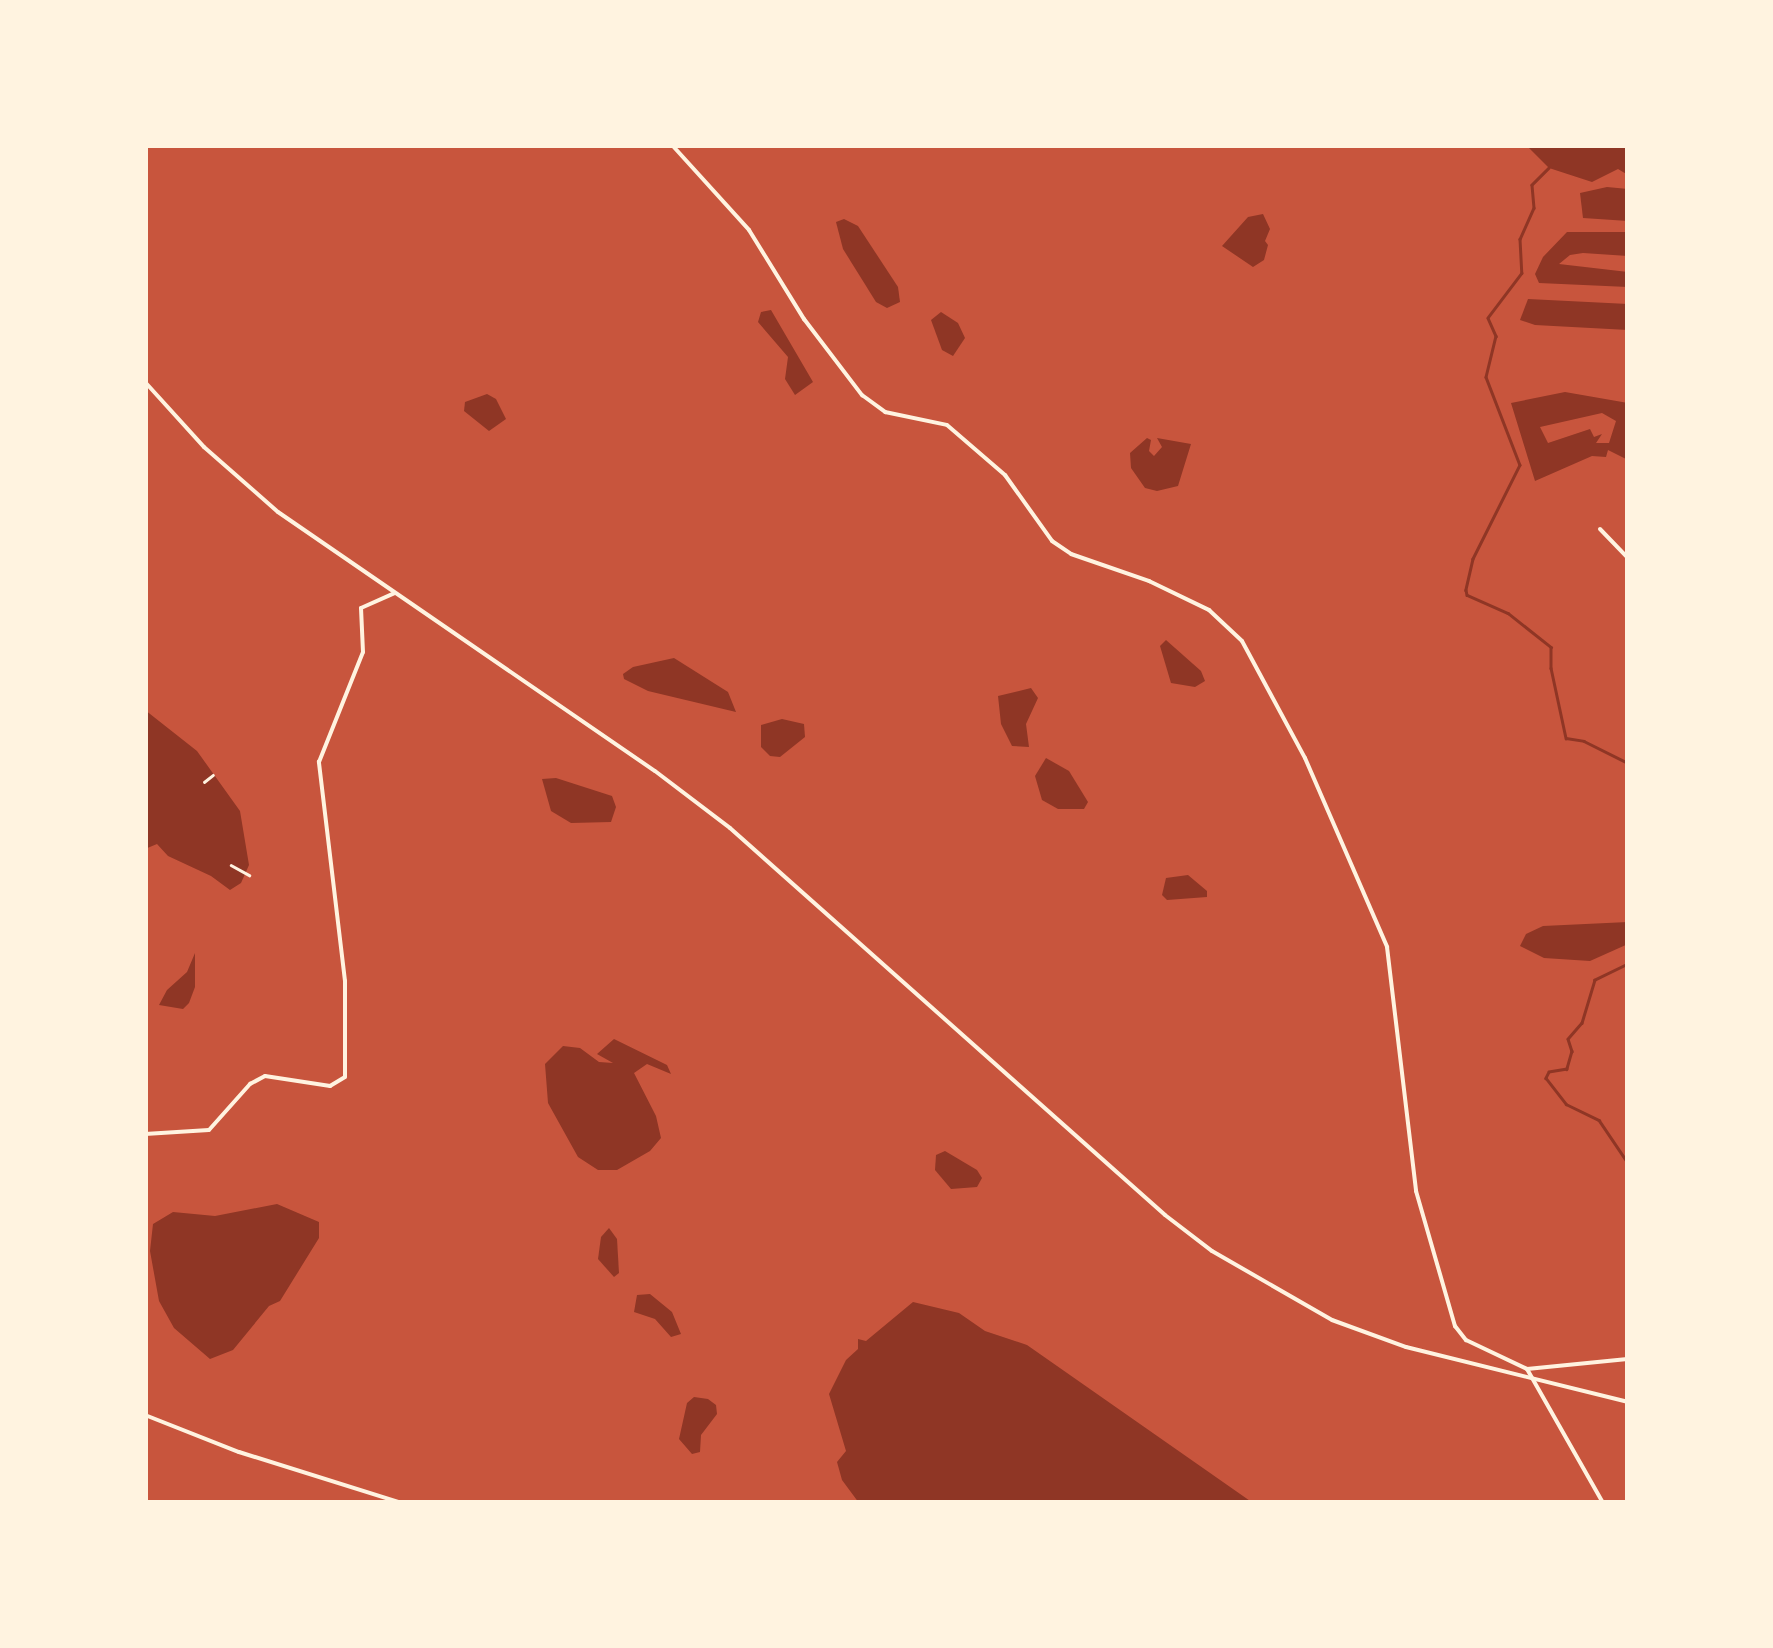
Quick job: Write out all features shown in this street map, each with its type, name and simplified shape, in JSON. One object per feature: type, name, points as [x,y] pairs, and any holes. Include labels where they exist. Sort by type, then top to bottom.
[{"type":"street","points":[[674,147],[749,230],[804,320],[862,396],[885,412],[947,425],[1004,475],[1052,541],[1070,554],[1150,581],[1210,610],[1242,640],[1305,758],[1387,947],[1416,1191],[1456,1326],[1466,1340],[1527,1369],[1628,1359]]},
{"type":"street","points":[[145,382],[238,479],[730,828],[1165,1215],[1212,1252],[1332,1320],[1425,1352],[1628,1402]]},
{"type":"street","points":[[1600,529],[1628,558]]},
{"type":"street","points":[[145,1134],[200,1134],[217,1122],[250,1084],[265,1076],[330,1086],[345,1077],[345,981],[318,771],[362,652],[361,608],[395,593]]},
{"type":"street","points":[[1527,1369],[1603,1503]]},
{"type":"street","points":[[145,1414],[239,1452],[402,1503]]},
{"type":"path","points":[[204,782],[213,775]]},
{"type":"path","points":[[231,865],[249,875]]},
{"type":"shaded area","points":[[1526,145],[1628,145],[1628,175],[1618,169],[1592,182],[1549,168]]},
{"type":"shaded area","points":[[1607,187],[1628,189],[1628,221],[1583,218],[1580,193]]},
{"type":"shaded area","points":[[1263,214],[1270,229],[1265,241],[1268,245],[1264,260],[1253,267],[1222,246],[1248,217]]},
{"type":"shaded area","points":[[844,219],[858,226],[898,287],[900,302],[887,308],[876,302],[843,249],[836,222]]},
{"type":"shaded area","points":[[1567,232],[1628,232],[1628,256],[1583,253],[1570,255],[1559,264],[1628,272],[1628,287],[1539,283],[1535,274],[1543,257]]},
{"type":"shaded area","points":[[1528,299],[1628,304],[1628,330],[1535,325],[1520,320]]},
{"type":"shaded area","points":[[771,310],[813,382],[795,395],[785,379],[788,357],[758,322],[761,312]]},
{"type":"shaded area","points":[[941,312],[958,323],[965,338],[953,356],[942,350],[931,320]]},
{"type":"shaded area","points":[[1565,392],[1628,403],[1628,460],[1608,450],[1606,457],[1592,456],[1535,481],[1511,403]],"holes":[[[1602,413],[1616,421],[1609,443],[1596,443],[1602,434],[1594,437],[1590,429],[1548,443],[1540,427]]]},
{"type":"shaded area","points":[[487,394],[496,399],[506,419],[489,431],[464,411],[465,402]]},
{"type":"shaded area","points":[[1147,438],[1151,440],[1149,451],[1154,456],[1162,447],[1157,438],[1191,444],[1178,486],[1157,491],[1145,488],[1131,468],[1130,453]]},
{"type":"shaded area","points":[[1166,640],[1201,671],[1205,681],[1195,687],[1171,683],[1160,646]]},
{"type":"shaded area","points":[[674,658],[728,692],[736,712],[648,691],[624,679],[623,674],[633,667]]},
{"type":"shaded area","points":[[1031,688],[1038,698],[1026,724],[1029,747],[1012,746],[1001,724],[998,696]]},
{"type":"shaded area","points":[[145,710],[197,751],[240,811],[249,865],[241,883],[230,890],[211,876],[168,856],[157,844],[145,849]]},
{"type":"shaded area","points":[[782,719],[804,724],[805,737],[780,757],[770,756],[761,747],[761,725]]},
{"type":"shaded area","points":[[1046,758],[1069,771],[1088,802],[1084,809],[1058,809],[1042,800],[1035,776]]},
{"type":"shaded area","points":[[556,778],[612,796],[616,807],[611,822],[571,823],[551,811],[542,779]]},
{"type":"shaded area","points":[[1188,875],[1207,891],[1207,897],[1167,900],[1162,895],[1166,878]]},
{"type":"shaded area","points":[[1628,922],[1628,944],[1590,961],[1544,958],[1520,946],[1526,934],[1543,926]]},
{"type":"shaded area","points":[[195,953],[195,987],[189,1003],[183,1009],[159,1005],[167,990],[187,972]]},
{"type":"shaded area","points":[[614,1039],[667,1065],[671,1074],[647,1064],[634,1073],[656,1116],[661,1138],[650,1151],[617,1170],[598,1170],[578,1157],[548,1103],[545,1064],[563,1046],[580,1048],[599,1062],[613,1063],[597,1054]]},
{"type":"shaded area","points":[[945,1151],[977,1170],[982,1178],[977,1187],[951,1189],[935,1170],[936,1155]]},
{"type":"shaded area","points":[[277,1204],[319,1222],[319,1238],[280,1301],[269,1306],[233,1350],[210,1359],[174,1328],[159,1301],[150,1251],[153,1224],[173,1212],[215,1216]]},
{"type":"shaded area","points":[[609,1228],[617,1239],[619,1273],[614,1277],[598,1259],[601,1237]]},
{"type":"shaded area","points":[[650,1294],[672,1312],[681,1334],[671,1337],[655,1319],[634,1312],[637,1295]]},
{"type":"shaded area","points":[[913,1302],[959,1313],[985,1331],[1027,1345],[1253,1503],[859,1503],[842,1480],[837,1462],[846,1451],[829,1394],[846,1360],[858,1349],[858,1339],[866,1341]]},
{"type":"shaded area","points":[[694,1397],[708,1399],[716,1405],[717,1414],[701,1435],[700,1452],[692,1454],[679,1439],[687,1403]]},
{"type":"waterway","points":[[1549,168],[1532,185],[1534,208],[1520,239],[1522,273],[1488,318],[1496,336],[1486,377],[1520,465],[1473,559],[1466,590],[1467,595],[1508,613],[1551,647],[1551,668],[1566,738],[1584,741],[1628,763]]},
{"type":"waterway","points":[[1628,964],[1595,980],[1582,1023],[1568,1039],[1572,1051],[1567,1069],[1549,1072],[1546,1078],[1566,1104],[1599,1120],[1628,1163]]}]
